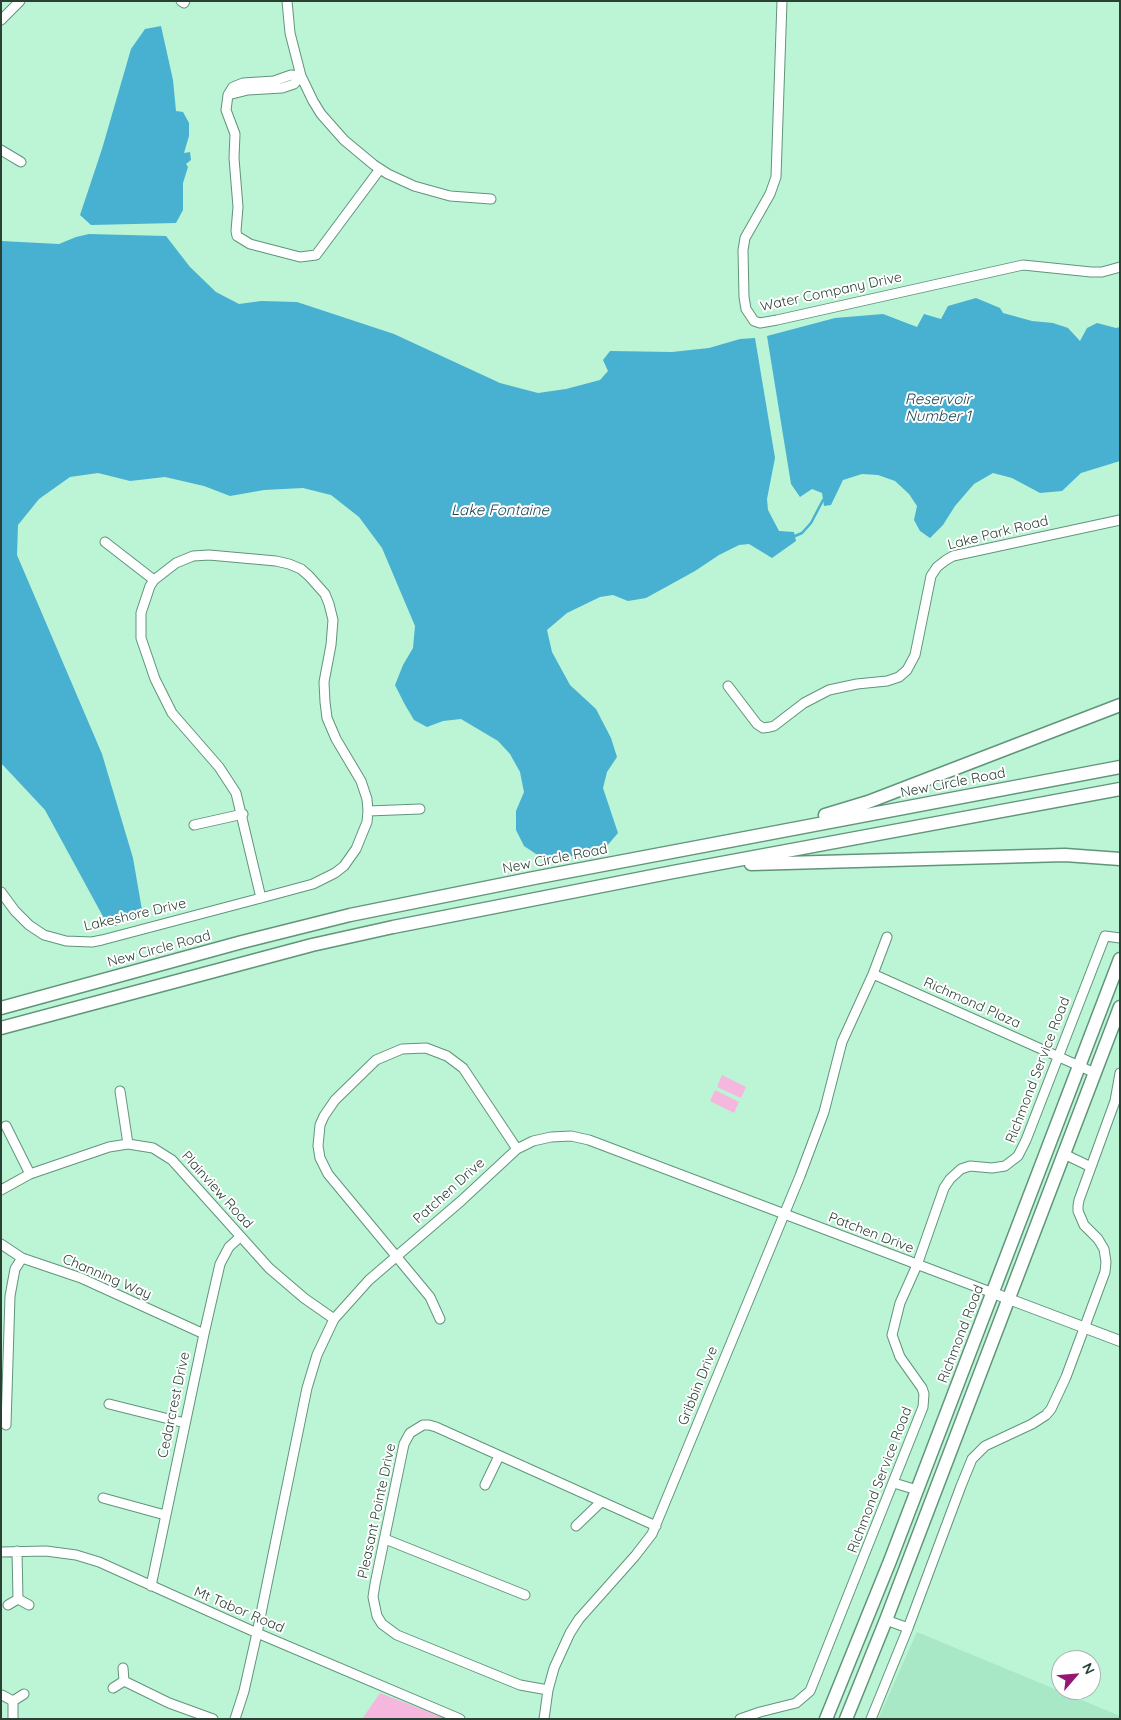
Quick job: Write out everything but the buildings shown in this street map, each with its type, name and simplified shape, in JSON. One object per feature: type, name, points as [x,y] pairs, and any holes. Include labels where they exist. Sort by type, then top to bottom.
[{"type":"highway","points":[[682,850],[810,819],[868,802],[1120,705]]},
{"type":"highway","name":"New Circle Road","points":[[1,1008],[233,944],[350,915],[1120,767]]},
{"type":"highway","points":[[1,1028],[312,945],[490,907],[1120,789]]},
{"type":"highway","points":[[673,872],[758,864],[1120,854]]},
{"type":"highway","points":[[1074,856],[1120,859]]},
{"type":"highway","name":"Richmond Road","points":[[826,1719],[866,1623],[1120,959]]},
{"type":"highway","points":[[846,1719],[886,1620],[1120,1007]]},
{"type":"main road","points":[[993,1293],[1120,1341]]},
{"type":"street","points":[[287,1],[290,33],[300,76],[313,101],[330,125],[358,153],[380,169],[401,180],[440,194],[463,198],[491,199]]},
{"type":"street","name":"Water Company Drive","points":[[782,1],[776,177],[770,194],[745,238],[743,250],[744,297],[746,309],[754,320],[760,323],[777,320],[1023,265],[1091,272],[1102,272],[1120,267]]},
{"type":"street","points":[[1,20],[17,2]]},
{"type":"street","points":[[300,76],[294,84],[282,88],[248,90],[228,95],[226,110],[234,134],[238,207],[237,236],[250,244],[300,256],[316,256],[380,169]]},
{"type":"street","points":[[1,150],[21,162]]},
{"type":"street","name":"Lake Park Road","points":[[728,686],[757,724],[764,728],[770,728],[804,703],[828,690],[857,684],[887,681],[899,677],[907,670],[915,656],[931,576],[937,567],[946,560],[953,556],[1120,520]]},
{"type":"street","points":[[105,542],[154,580]]},
{"type":"street","name":"Lakeshore Drive","points":[[1,892],[15,912],[36,930],[54,938],[83,942],[102,940],[261,898],[313,884],[335,873],[356,849],[367,822],[367,799],[362,781],[336,738],[327,718],[324,682],[331,645],[333,620],[329,604],[317,584],[301,570],[289,564],[209,554],[193,556],[176,563],[154,580],[144,603],[140,626],[145,650],[163,697],[176,719],[219,767],[236,792],[261,898]]},
{"type":"street","points":[[368,811],[420,808]]},
{"type":"street","points":[[194,825],[242,814]]},
{"type":"street","name":"Richmond Service Road","points":[[740,1719],[796,1703],[810,1691],[921,1415],[924,1401],[922,1388],[900,1357],[892,1335],[900,1303],[917,1265],[944,1188],[950,1179],[962,1169],[970,1166],[992,1168],[1005,1166],[1018,1156],[1026,1140],[1105,936],[1120,938]]},
{"type":"street","points":[[873,974],[888,938]]},
{"type":"street","name":"Gribbin Drive","points":[[544,1719],[548,1690],[561,1651],[579,1619],[635,1556],[656,1526],[784,1214],[824,1112],[842,1042],[873,974]]},
{"type":"street","name":"Richmond Plaza","points":[[873,974],[1095,1073]]},
{"type":"street","points":[[440,1319],[430,1297],[328,1174],[320,1158],[318,1146],[320,1125],[335,1100],[372,1063],[390,1052],[414,1047],[426,1048],[447,1056],[460,1065],[470,1077],[517,1149]]},
{"type":"street","points":[[871,1719],[908,1628],[960,1486],[972,1459],[985,1446],[1034,1423],[1051,1409],[1066,1377],[1100,1286],[1106,1262],[1102,1244],[1084,1225],[1078,1211],[1079,1200],[1115,1100],[1120,1073]]},
{"type":"street","points":[[120,1091],[128,1144]]},
{"type":"street","points":[[6,1126],[30,1174]]},
{"type":"street","name":"Patchen Drive","points":[[235,1719],[244,1691],[257,1633],[308,1388],[317,1355],[334,1319],[359,1289],[462,1201],[517,1149],[533,1141],[552,1137],[580,1137],[993,1293]]},
{"type":"street","name":"Plainview Road","points":[[1,1190],[30,1174],[109,1147],[128,1144],[153,1148],[172,1160],[269,1268],[290,1287],[334,1319]]},
{"type":"street","points":[[1064,1154],[1091,1167]]},
{"type":"street","name":"Cedarcrest Drive","points":[[151,1586],[220,1264],[229,1247],[240,1237]]},
{"type":"street","name":"Channing Way","points":[[1,1244],[22,1258],[81,1278],[204,1334]]},
{"type":"street","points":[[6,1425],[10,1296],[15,1269],[22,1258]]},
{"type":"street","points":[[109,1404],[185,1423]]},
{"type":"street","name":"Pleasant Pointe Drive","points":[[548,1690],[520,1685],[389,1630],[377,1616],[374,1597],[404,1444],[410,1433],[416,1428],[430,1424],[656,1526]]},
{"type":"street","points":[[485,1485],[499,1456]]},
{"type":"street","points":[[894,1484],[917,1490]]},
{"type":"street","points":[[103,1498],[165,1515]]},
{"type":"street","points":[[576,1526],[601,1502]]},
{"type":"street","points":[[385,1539],[526,1594]]},
{"type":"street","points":[[17,1550],[18,1599]]},
{"type":"street","name":"Mt Tabor Road","points":[[1,1552],[17,1550],[46,1551],[76,1555],[105,1565],[257,1633],[460,1719]]},
{"type":"street","points":[[8,1605],[18,1599]]},
{"type":"street","points":[[18,1599],[29,1605]]},
{"type":"street","points":[[886,1620],[908,1628]]},
{"type":"street","points":[[123,1668],[124,1681]]},
{"type":"street","points":[[113,1688],[124,1681]]},
{"type":"street","points":[[124,1681],[169,1703],[213,1719]]},
{"type":"street","points":[[13,1700],[24,1694]]},
{"type":"street","points":[[2,1695],[13,1700]]},
{"type":"street","points":[[13,1700],[13,1719]]},
{"type":"shaded area","points":[[722,1075],[746,1087],[741,1098],[717,1087]]},
{"type":"shaded area","points":[[715,1090],[739,1102],[734,1113],[710,1101]]},
{"type":"shaded area","points":[[917,1632],[1051,1687],[1051,1700],[1081,1700],[1120,1716],[1120,1719],[878,1719]]},
{"type":"shaded area","points":[[380,1693],[447,1719],[362,1719]]},
{"type":"water","points":[[161,26],[173,80],[176,111],[183,112],[189,123],[189,136],[184,153],[190,152],[191,160],[186,164],[188,167],[183,183],[183,210],[176,223],[91,225],[80,215],[102,149],[131,49],[145,29]]},
{"type":"water","name":"Lake Fontaine","points":[[89,234],[166,236],[190,267],[216,292],[239,304],[261,301],[297,302],[394,334],[500,383],[538,393],[566,389],[600,380],[608,371],[603,360],[610,351],[672,352],[709,348],[740,339],[755,338],[775,458],[767,499],[768,510],[779,531],[794,532],[796,541],[772,558],[749,544],[739,545],[646,598],[628,601],[613,595],[600,597],[567,613],[547,630],[552,652],[570,685],[596,709],[611,738],[617,757],[607,772],[603,788],[618,833],[606,847],[595,853],[576,856],[554,857],[536,854],[524,846],[516,830],[516,811],[524,792],[520,772],[510,754],[498,741],[461,719],[443,721],[427,727],[414,720],[395,685],[403,665],[413,648],[415,626],[382,548],[359,517],[331,495],[303,488],[264,490],[230,496],[204,486],[165,477],[130,481],[98,473],[70,477],[39,499],[18,525],[17,555],[102,754],[133,858],[142,910],[116,926],[106,922],[45,810],[1,763],[1,241],[59,244]]},
{"type":"water","name":"Reservoir Number 1","points":[[976,298],[1000,308],[1003,313],[1068,328],[1080,341],[1087,328],[1097,323],[1116,328],[1120,327],[1120,461],[1081,473],[1062,491],[1040,493],[1012,478],[993,473],[974,484],[955,506],[943,525],[930,538],[920,531],[914,520],[917,506],[909,494],[895,481],[878,475],[862,474],[843,480],[831,505],[824,506],[822,493],[812,489],[800,497],[791,484],[767,336],[835,318],[883,314],[917,327],[924,314],[941,319],[948,306]]},
{"type":"waterway","points":[[795,536],[802,533],[811,523],[823,500]]}]
